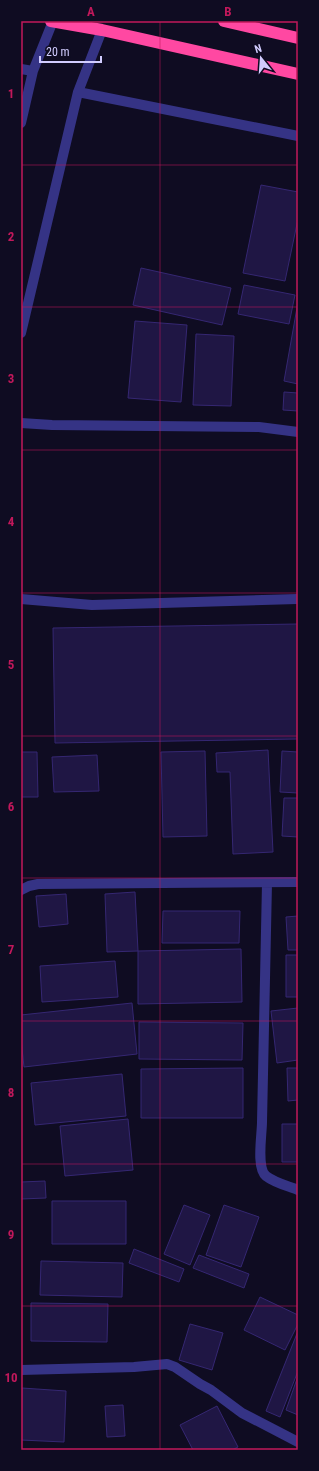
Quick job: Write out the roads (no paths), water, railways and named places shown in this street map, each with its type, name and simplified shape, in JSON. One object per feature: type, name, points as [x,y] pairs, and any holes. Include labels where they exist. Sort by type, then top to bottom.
[{"type":"highway","points":[[52,21],[102,30],[298,74]]},
{"type":"highway","points":[[224,21],[298,38]]},
{"type":"street","points":[[21,123],[33,71],[52,21]]},
{"type":"street","points":[[21,332],[78,92],[102,30]]},
{"type":"street","points":[[21,69],[33,71]]},
{"type":"street","points":[[78,92],[298,136]]},
{"type":"street","points":[[21,423],[52,425],[259,427],[298,432]]},
{"type":"street","points":[[21,599],[92,605],[296,599]]},
{"type":"street","points":[[21,890],[38,884],[298,882]]},
{"type":"street","points":[[267,883],[263,1114],[260,1152],[261,1170],[271,1180],[298,1190]]},
{"type":"street","points":[[21,1370],[134,1367],[167,1364],[175,1367],[211,1390],[242,1413],[298,1442]]}]
